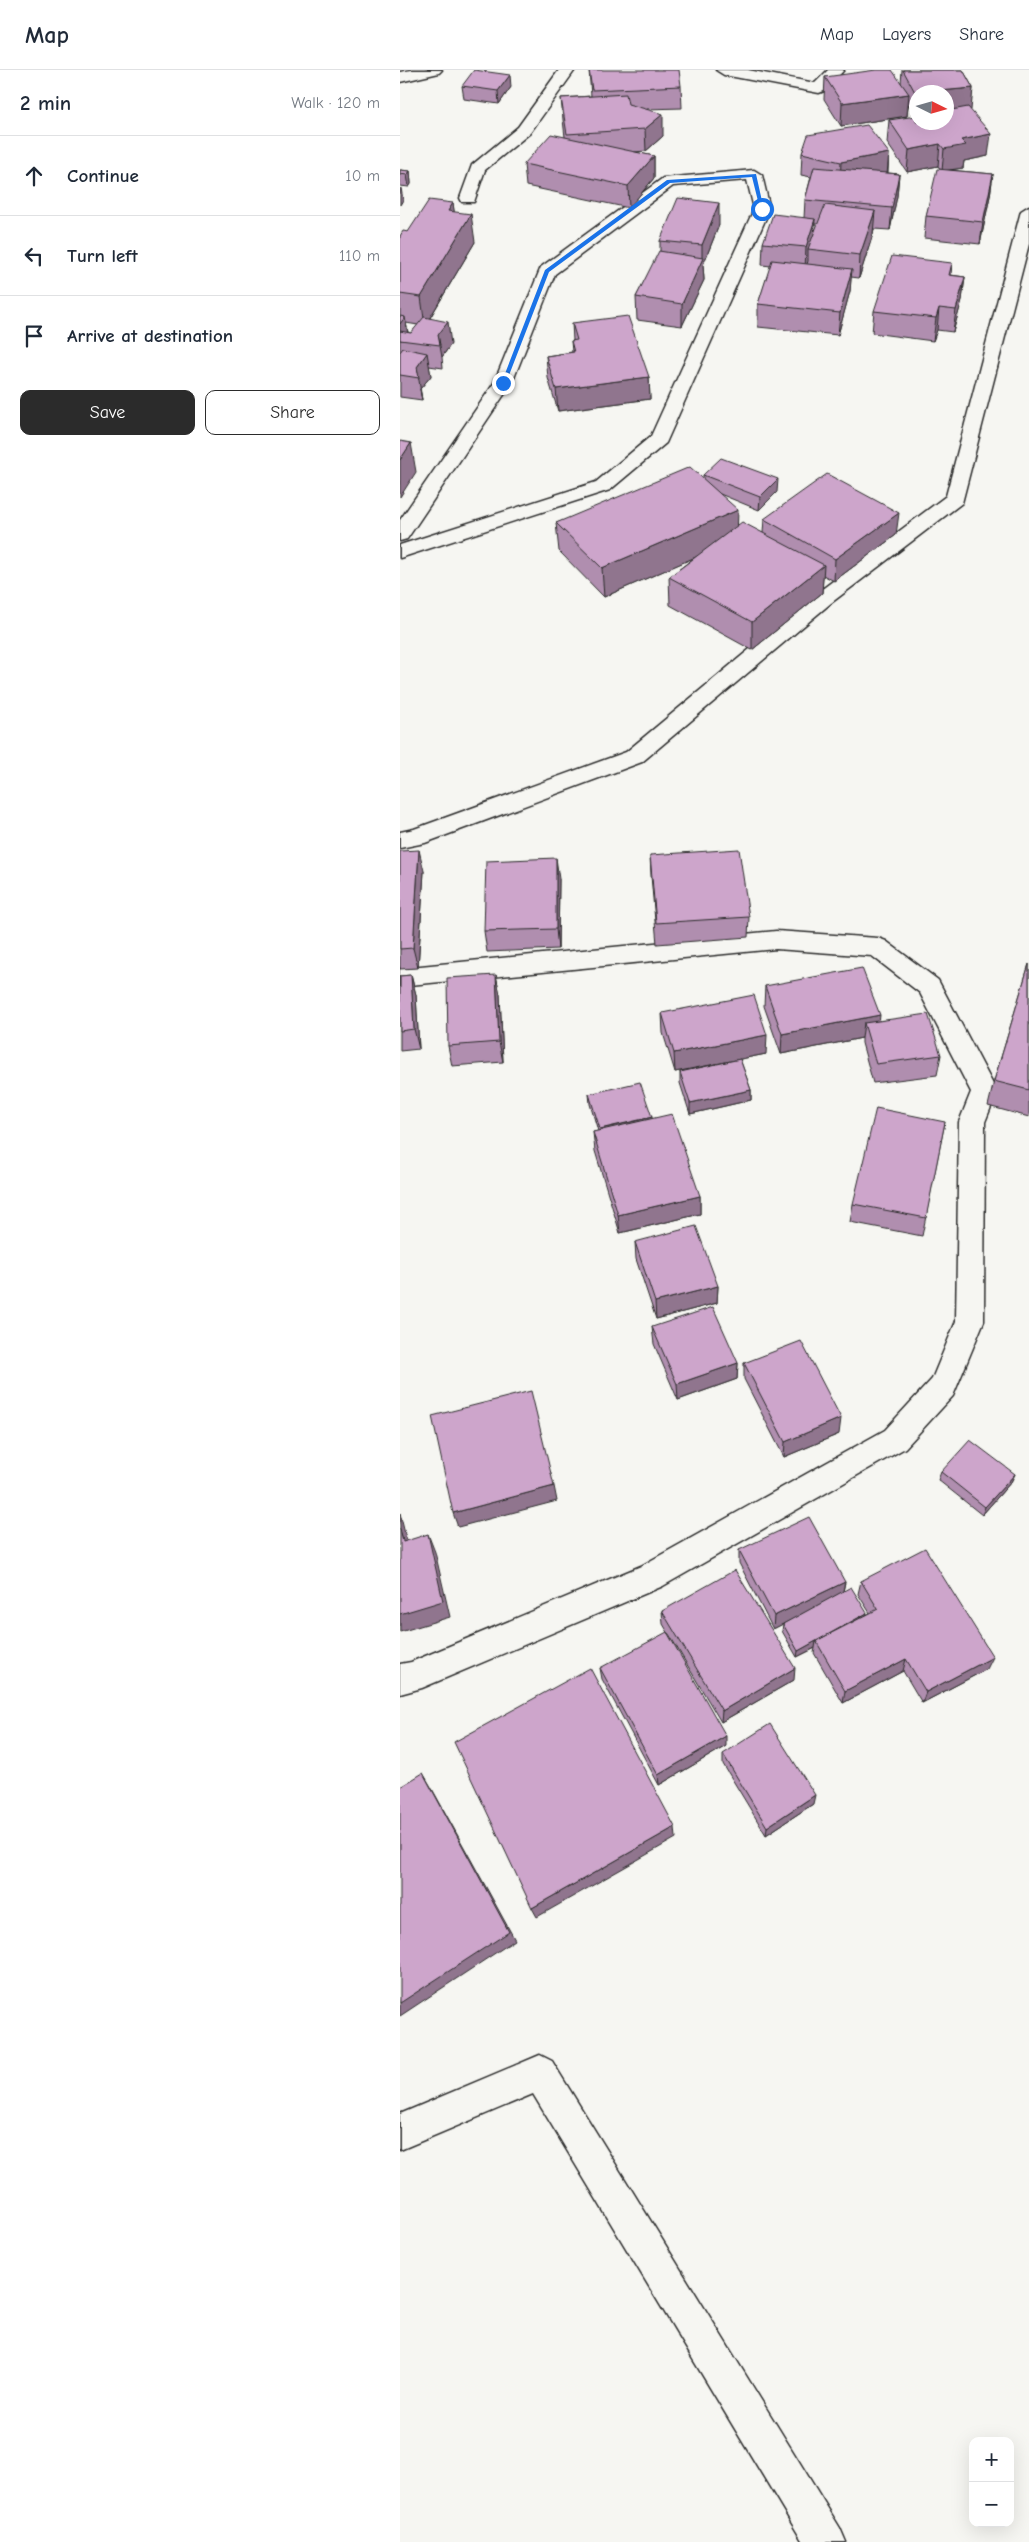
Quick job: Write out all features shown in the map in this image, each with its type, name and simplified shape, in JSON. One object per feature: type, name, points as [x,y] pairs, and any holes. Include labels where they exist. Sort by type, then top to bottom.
[{"type":"street","points":[[400,77],[434,70]]},
{"type":"street","points":[[468,198],[478,168],[524,130],[567,70]]},
{"type":"street","points":[[724,70],[819,88],[836,70]]},
{"type":"street","points":[[400,535],[503,383],[547,272],[669,181],[754,176],[762,209],[659,439],[603,486],[400,552]]},
{"type":"street","points":[[400,840],[417,837],[634,757],[824,598],[955,499],[1029,211]]},
{"type":"street","points":[[400,977],[776,940],[878,946],[928,987],[984,1092],[972,1122],[970,1321],[943,1387],[894,1439],[652,1576],[411,1677],[400,1679]]},
{"type":"street","points":[[400,2132],[540,2073],[826,2542]]},
{"type":"building","points":[[474,70],[510,75],[498,91],[462,86]]},
{"type":"building","points":[[589,70],[679,70],[681,86],[592,90]]},
{"type":"building","points":[[876,70],[892,70],[909,94],[842,103],[825,77]]},
{"type":"building","points":[[903,70],[963,70],[973,88],[954,90],[954,85],[911,85]]},
{"type":"building","points":[[626,94],[628,104],[663,114],[645,129],[567,134],[561,98]]},
{"type":"building","points":[[968,107],[991,134],[961,140],[966,145],[944,149],[940,144],[909,150],[889,120],[909,117],[909,130],[954,130],[954,110]]},
{"type":"building","points":[[867,125],[889,153],[841,162],[802,153],[808,135]]},
{"type":"building","points":[[551,134],[654,156],[628,186],[524,164]]},
{"type":"building","points":[[814,167],[899,174],[892,208],[805,200]]},
{"type":"building","points":[[937,169],[993,174],[983,222],[926,216]]},
{"type":"building","points":[[400,170],[410,171],[407,175],[400,174]]},
{"type":"building","points":[[678,198],[719,203],[702,245],[660,241]]},
{"type":"building","points":[[429,200],[453,203],[448,211],[471,214],[421,297],[400,294],[400,236],[403,231],[408,232]]},
{"type":"building","points":[[825,205],[875,211],[860,255],[808,249]]},
{"type":"building","points":[[773,214],[815,219],[806,247],[763,243]]},
{"type":"building","points":[[659,251],[703,258],[682,304],[636,297]]},
{"type":"building","points":[[892,256],[952,263],[949,275],[965,277],[956,310],[939,308],[936,318],[874,311]]},
{"type":"building","points":[[772,260],[852,269],[840,313],[758,304]]},
{"type":"building","points":[[400,316],[405,317],[400,324]]},
{"type":"building","points":[[628,316],[649,377],[556,389],[546,356],[574,352],[571,341],[577,340],[572,323]]},
{"type":"building","points":[[424,317],[448,322],[438,335],[440,345],[400,340],[400,331],[411,333]]},
{"type":"building","points":[[403,348],[427,353],[417,367],[419,378],[400,375],[400,352]]},
{"type":"building","points":[[400,441],[411,443],[400,460]]},
{"type":"building","points":[[721,458],[778,479],[760,497],[703,475]]},
{"type":"building","points":[[690,467],[738,510],[602,568],[556,523]]},
{"type":"building","points":[[827,474],[899,513],[835,559],[764,519]]},
{"type":"building","points":[[742,522],[824,565],[752,622],[669,577]]},
{"type":"building","points":[[739,849],[749,917],[656,923],[650,855]]},
{"type":"building","points":[[419,850],[413,948],[400,949],[400,851]]},
{"type":"building","points":[[556,858],[556,929],[484,931],[486,861]]},
{"type":"building","points":[[1029,964],[1029,1090],[994,1081]]},
{"type":"building","points":[[862,968],[880,1015],[782,1034],[765,986]]},
{"type":"building","points":[[411,975],[414,1029],[400,1031],[400,976]]},
{"type":"building","points":[[496,975],[499,1042],[448,1046],[447,978]]},
{"type":"building","points":[[754,995],[767,1035],[674,1053],[662,1013]]},
{"type":"building","points":[[928,1014],[941,1055],[876,1064],[864,1023]]},
{"type":"building","points":[[740,1059],[751,1090],[690,1103],[680,1072]]},
{"type":"building","points":[[640,1082],[652,1117],[600,1129],[589,1094]]},
{"type":"building","points":[[876,1108],[945,1122],[926,1218],[853,1204]]},
{"type":"building","points":[[672,1114],[700,1196],[618,1215],[593,1132]]},
{"type":"building","points":[[696,1226],[718,1286],[655,1302],[635,1242]]},
{"type":"building","points":[[713,1307],[738,1363],[677,1384],[652,1327]]},
{"type":"building","points":[[801,1341],[841,1418],[785,1442],[744,1363]]},
{"type":"building","points":[[531,1391],[554,1486],[453,1513],[432,1416]]},
{"type":"building","points":[[970,1440],[1015,1474],[985,1507],[941,1472]]},
{"type":"building","points":[[809,1517],[845,1582],[774,1616],[739,1550]]},
{"type":"building","points":[[400,1529],[403,1542],[428,1534],[443,1601],[400,1614]]},
{"type":"building","points":[[925,1548],[993,1657],[926,1692],[906,1659],[845,1691],[816,1641],[878,1609],[861,1581]]},
{"type":"building","points":[[735,1570],[795,1668],[722,1711],[662,1611]]},
{"type":"building","points":[[851,1587],[867,1613],[798,1651],[783,1624]]},
{"type":"building","points":[[667,1632],[726,1736],[658,1775],[600,1668]]},
{"type":"building","points":[[590,1668],[675,1827],[532,1908],[454,1742]]},
{"type":"building","points":[[770,1724],[815,1795],[767,1827],[723,1754]]},
{"type":"building","points":[[423,1773],[509,1932],[400,2003],[400,1787]]},
{"type":"route","points":[[503,383],[547,272],[669,181],[754,176],[762,209]]}]
